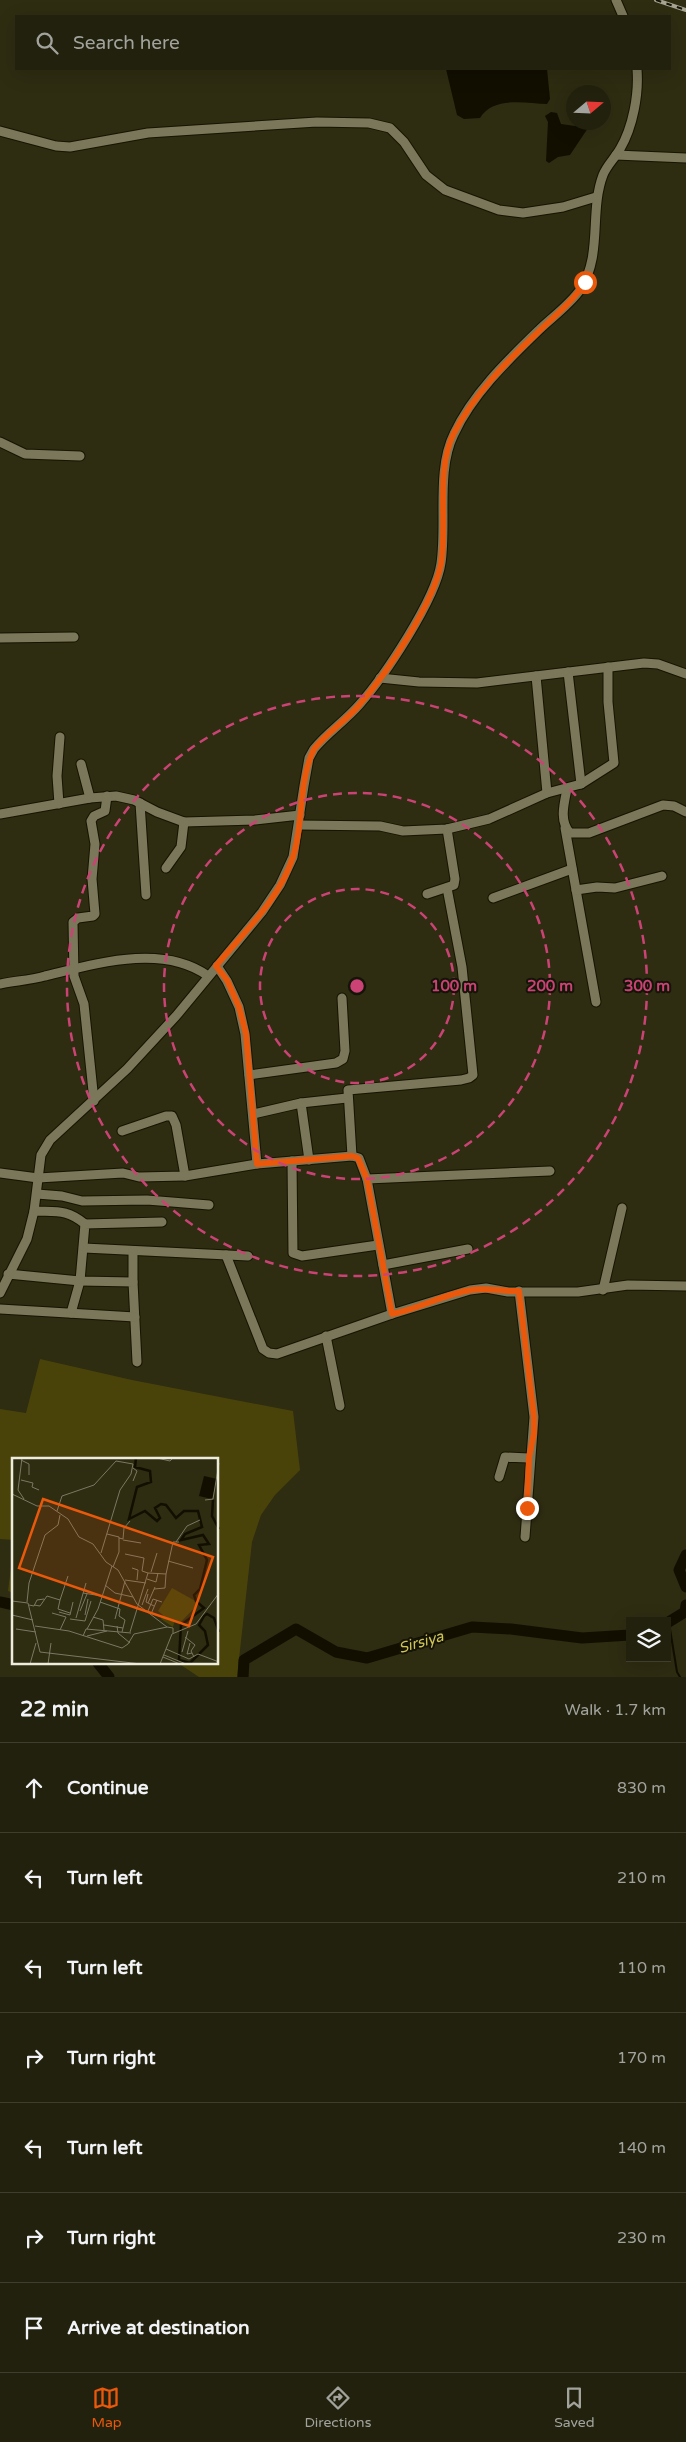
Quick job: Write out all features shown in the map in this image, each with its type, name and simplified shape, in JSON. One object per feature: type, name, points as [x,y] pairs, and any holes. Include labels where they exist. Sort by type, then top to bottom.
[{"type":"street","points":[[616,0],[623,15]]},
{"type":"street","points":[[0,1293],[8,1274],[28,1239],[34,1211],[41,1155],[50,1140],[94,1100],[152,1042],[262,912],[280,885],[293,857],[309,758],[314,749],[360,704],[380,678],[416,621],[436,582],[441,563],[447,456],[453,435],[468,410],[498,373],[579,291],[590,268],[595,242],[596,197],[603,176],[623,144],[634,104],[637,70]]},
{"type":"street","points":[[0,131],[56,146],[70,147],[148,133],[317,122],[382,124],[396,133],[426,175],[445,190],[511,214],[549,209],[596,197]]},
{"type":"street","points":[[616,156],[686,158]]},
{"type":"street","points":[[0,442],[25,454],[80,456]]},
{"type":"street","points":[[0,638],[74,637]]},
{"type":"street","points":[[380,678],[419,682],[476,683],[644,663],[658,664],[686,674]]},
{"type":"street","points":[[299,825],[380,826],[404,830],[447,829],[489,819],[548,793],[581,784],[614,763],[608,702],[608,667]]},
{"type":"street","points":[[568,672],[581,784]]},
{"type":"street","points":[[536,676],[548,793]]},
{"type":"street","points":[[59,804],[57,776],[60,737]]},
{"type":"street","points":[[81,764],[90,798]]},
{"type":"street","points":[[567,789],[563,808],[565,828],[596,1002]]},
{"type":"street","points":[[0,814],[107,796],[128,798],[156,812],[184,822],[255,820],[300,816]]},
{"type":"street","points":[[94,1100],[84,1004],[74,976],[73,922],[78,918],[95,914],[92,879],[95,844],[91,821],[94,816],[105,811],[107,796]]},
{"type":"street","points":[[140,803],[146,895]]},
{"type":"street","points":[[565,828],[570,833],[588,833],[663,805],[674,806],[686,812]]},
{"type":"street","points":[[166,868],[181,847],[184,822]]},
{"type":"street","points":[[427,894],[454,885],[455,878],[447,829]]},
{"type":"street","points":[[493,898],[572,869]]},
{"type":"street","points":[[576,890],[597,887],[615,888],[662,876]]},
{"type":"street","points":[[352,1156],[348,1090],[461,1080],[469,1078],[473,1074],[462,967],[447,888]]},
{"type":"street","points":[[0,984],[45,976],[74,967],[160,958],[198,969],[208,976]]},
{"type":"street","points":[[216,966],[227,980],[239,1007],[246,1034],[257,1164]]},
{"type":"street","points":[[249,1075],[336,1064],[343,1059],[345,1051],[342,998]]},
{"type":"street","points":[[253,1114],[301,1103],[347,1098]]},
{"type":"street","points":[[301,1103],[308,1160]]},
{"type":"street","points":[[122,1131],[166,1116],[172,1116],[175,1120],[185,1176]]},
{"type":"street","points":[[0,1174],[38,1178],[123,1173],[138,1177],[185,1176],[257,1164],[352,1156],[358,1158],[367,1179],[392,1314]]},
{"type":"street","points":[[292,1162],[293,1253],[302,1256],[378,1246]]},
{"type":"street","points":[[367,1179],[550,1171]]},
{"type":"street","points":[[36,1194],[62,1196],[82,1201],[147,1200],[209,1204]]},
{"type":"street","points":[[602,1290],[622,1208]]},
{"type":"street","points":[[34,1211],[73,1214],[85,1224],[162,1222]]},
{"type":"street","points":[[71,1313],[80,1282],[85,1224]]},
{"type":"street","points":[[84,1248],[248,1256]]},
{"type":"street","points":[[383,1265],[468,1249]]},
{"type":"street","points":[[133,1251],[137,1362]]},
{"type":"street","points":[[226,1255],[263,1349],[269,1353],[277,1354],[392,1314],[470,1290],[486,1288],[508,1292],[602,1290],[628,1285],[686,1286]]},
{"type":"street","points":[[8,1274],[80,1282],[133,1282]]},
{"type":"street","points":[[519,1291],[534,1417],[534,1433],[529,1458],[525,1537]]},
{"type":"street","points":[[0,1309],[135,1317]]},
{"type":"street","points":[[326,1336],[340,1406]]},
{"type":"street","points":[[499,1477],[505,1457],[529,1458]]},
{"type":"shaded area","points":[[446,70],[547,70],[550,99],[547,104],[510,102],[493,106],[480,118],[464,119],[457,115]]},
{"type":"shaded area","points":[[551,112],[557,113],[561,124],[566,125],[566,130],[587,130],[570,155],[558,157],[549,163],[546,161],[548,122],[545,116]]},
{"type":"shaded area","points":[[40,1359],[132,1380],[293,1411],[300,1470],[275,1495],[261,1515],[252,1542],[237,1677],[199,1677],[180,1664],[219,1664],[219,1458],[12,1458],[12,1540],[0,1539],[0,1409],[26,1413]]},
{"type":"shaded area","points":[[12,1560],[12,1592],[8,1591]]},
{"type":"waterway","name":"Sirsiya","points":[[686,1555],[679,1570],[686,1587]]},
{"type":"waterway","name":"Sirsiya","points":[[0,1602],[12,1605]]},
{"type":"waterway","name":"Sirsiya","points":[[671,1621],[685,1612],[686,1605]]},
{"type":"waterway","name":"Sirsiya","points":[[243,1677],[244,1660],[296,1629],[336,1652],[367,1658],[472,1627],[511,1629],[582,1638],[626,1635]]},
{"type":"waterway","points":[[671,1635],[677,1672],[680,1677]]},
{"type":"waterway","name":"Sirsiya","points":[[99,1664],[109,1677]]},
{"type":"railway","points":[[656,0],[686,10]]},
{"type":"route","points":[[527,1508],[529,1458],[534,1433],[534,1417],[519,1291],[495,1291],[486,1288],[470,1290],[392,1314],[367,1179],[358,1158],[352,1156],[257,1164],[246,1034],[239,1007],[227,980],[216,966],[262,912],[280,885],[293,857],[309,758],[314,749],[360,704],[380,678],[416,621],[436,582],[441,563],[447,456],[453,435],[481,392],[514,354],[572,299],[585,282]]}]
